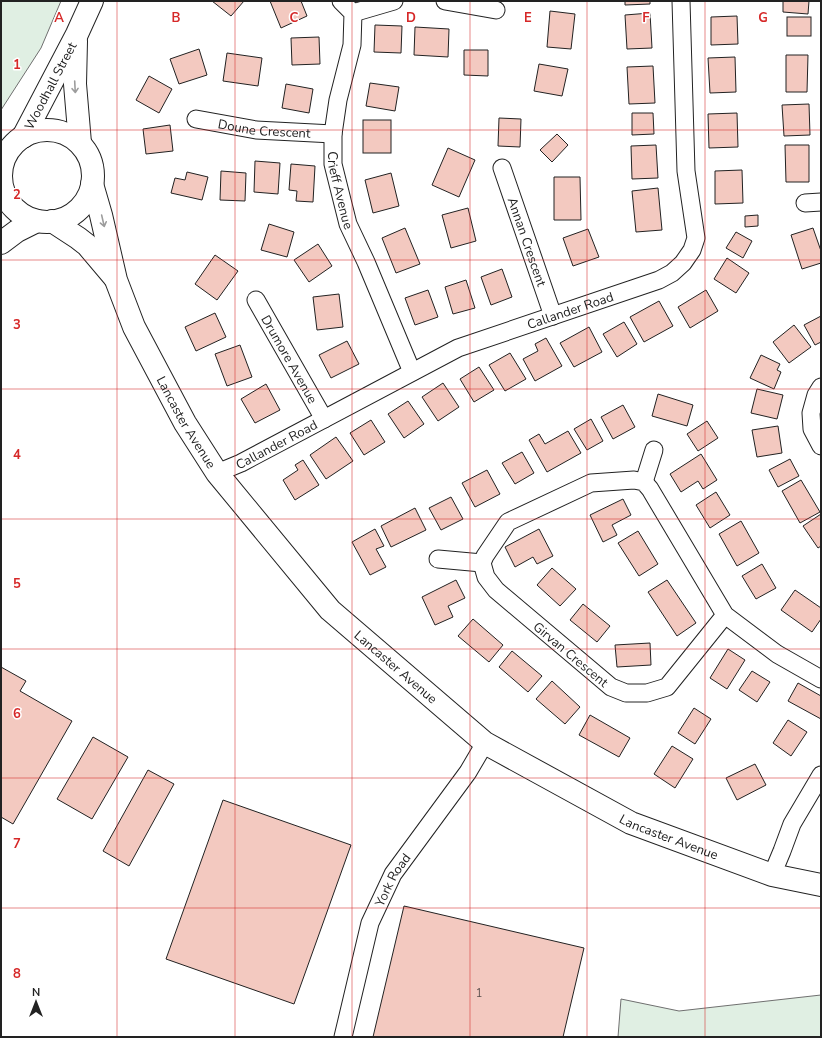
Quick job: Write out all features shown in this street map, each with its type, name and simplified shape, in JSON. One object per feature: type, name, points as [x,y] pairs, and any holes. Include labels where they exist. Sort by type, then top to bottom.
[{"type":"main road","name":"Woodhall Street","points":[[23,137],[77,34],[92,1]]},
{"type":"main road","name":"Woodhall Street","points":[[77,34],[75,84],[80,143]]},
{"type":"main road","points":[[1,243],[17,232],[44,221],[66,218],[78,210],[87,198],[92,184],[93,169],[88,155],[80,143],[68,134],[53,130],[37,131],[23,137],[11,148],[3,162],[1,177],[4,192],[11,205],[23,215],[44,221]]},
{"type":"main road","name":"Lancaster Avenue","points":[[92,184],[101,215],[116,280],[134,327],[185,423],[217,473],[330,610],[485,743],[631,823],[772,875],[821,885]]},
{"type":"main road","name":"Lancaster Avenue","points":[[44,221],[78,238],[87,245],[116,280]]},
{"type":"street","points":[[341,1],[353,13],[394,1]]},
{"type":"street","points":[[445,1],[496,10]]},
{"type":"street","name":"Callander Road","points":[[217,473],[241,463],[458,348],[659,280],[672,273],[683,263],[692,250],[696,238],[686,171],[681,1]]},
{"type":"street","name":"Crieff Avenue","points":[[353,13],[352,45],[338,100],[334,134],[333,164],[348,224],[366,262],[412,372]]},
{"type":"street","name":"Doune Crescent","points":[[196,119],[256,130],[334,134]]},
{"type":"street","name":"Annan Crescent","points":[[502,168],[553,316]]},
{"type":"street","name":"Drumore Avenue","points":[[256,300],[324,419]]},
{"type":"street","points":[[821,387],[816,395],[812,413],[812,429],[821,446]]},
{"type":"street","points":[[644,482],[654,450]]},
{"type":"street","points":[[438,559],[482,563],[485,556],[508,522],[591,483],[634,480],[644,482],[650,489],[725,615],[777,654],[821,679]]},
{"type":"street","name":"Girvan Crescent","points":[[482,563],[486,577],[496,590],[611,687],[626,693],[647,693],[666,687],[725,615]]},
{"type":"street","name":"York Road","points":[[343,1037],[370,923],[393,874],[468,772],[485,743]]},
{"type":"street","points":[[772,875],[792,824],[821,775]]},
{"type":"green space","points":[[1,1],[61,1],[41,48],[1,110]]},
{"type":"green space","points":[[821,995],[821,1037],[618,1037],[621,999],[679,1011]]},
{"type":"building","points":[[212,1],[244,1],[231,16]]},
{"type":"building","points":[[270,1],[301,1],[307,16],[281,28]]},
{"type":"building","points":[[625,1],[650,1],[650,4],[625,5]]},
{"type":"building","points":[[783,1],[809,1],[808,14],[783,12]]},
{"type":"building","points":[[550,11],[575,14],[571,49],[547,47]]},
{"type":"building","points":[[650,13],[652,48],[627,49],[625,15]]},
{"type":"building","points":[[737,16],[738,44],[711,45],[711,17]]},
{"type":"building","points":[[787,17],[811,17],[811,36],[787,36]]},
{"type":"building","points":[[375,25],[402,26],[401,53],[374,52]]},
{"type":"building","points":[[415,27],[449,29],[448,57],[414,55]]},
{"type":"building","points":[[319,37],[320,64],[292,65],[291,38]]},
{"type":"building","points":[[199,49],[207,75],[179,84],[170,59]]},
{"type":"building","points":[[464,50],[488,50],[488,76],[464,75]]},
{"type":"building","points":[[227,53],[262,58],[258,86],[223,81]]},
{"type":"building","points":[[786,55],[808,55],[807,92],[786,92]]},
{"type":"building","points":[[735,57],[736,92],[710,93],[708,58]]},
{"type":"building","points":[[539,64],[568,69],[562,96],[534,91]]},
{"type":"building","points":[[653,66],[655,103],[629,104],[627,67]]},
{"type":"building","points":[[149,76],[172,89],[159,113],[136,100]]},
{"type":"building","points":[[370,83],[399,87],[395,111],[366,106]]},
{"type":"building","points":[[286,84],[313,89],[309,113],[282,108]]},
{"type":"building","points":[[809,104],[810,135],[784,136],[782,105]]},
{"type":"building","points":[[632,113],[653,113],[654,134],[632,135]]},
{"type":"building","points":[[737,113],[738,147],[709,148],[708,114]]},
{"type":"building","points":[[499,118],[521,119],[520,147],[498,146]]},
{"type":"building","points":[[363,120],[391,120],[391,153],[363,153]]},
{"type":"building","points":[[170,125],[173,151],[146,154],[143,129]]},
{"type":"building","points":[[557,134],[568,145],[552,162],[540,150]]},
{"type":"building","points":[[656,145],[658,178],[632,179],[631,146]]},
{"type":"building","points":[[785,145],[809,145],[809,182],[786,182]]},
{"type":"building","points":[[448,148],[475,160],[459,197],[432,185]]},
{"type":"building","points":[[255,161],[280,163],[278,194],[254,192]]},
{"type":"building","points":[[291,164],[315,166],[313,202],[296,201],[297,191],[289,190]]},
{"type":"building","points":[[742,170],[743,203],[715,204],[715,171]]},
{"type":"building","points":[[221,171],[246,173],[245,201],[220,200]]},
{"type":"building","points":[[187,172],[208,177],[202,200],[171,193],[175,178],[185,180]]},
{"type":"building","points":[[391,173],[399,206],[373,213],[365,180]]},
{"type":"building","points":[[554,177],[580,177],[581,220],[554,220]]},
{"type":"building","points":[[658,188],[662,230],[636,232],[632,191]]},
{"type":"building","points":[[468,208],[476,241],[451,248],[442,215]]},
{"type":"building","points":[[758,215],[758,226],[745,227],[745,216]]},
{"type":"building","points":[[269,224],[294,232],[287,257],[261,250]]},
{"type":"building","points":[[405,228],[420,264],[396,273],[382,238]]},
{"type":"building","points":[[813,228],[821,251],[821,263],[802,269],[791,235]]},
{"type":"building","points":[[588,229],[599,257],[573,266],[563,238]]},
{"type":"building","points":[[736,232],[752,241],[743,258],[726,248]]},
{"type":"building","points":[[318,244],[332,266],[309,282],[294,260]]},
{"type":"building","points":[[215,255],[238,271],[217,300],[195,284]]},
{"type":"building","points":[[727,258],[749,273],[736,293],[714,279]]},
{"type":"building","points":[[502,269],[512,297],[491,305],[481,277]]},
{"type":"building","points":[[466,280],[475,308],[453,314],[445,287]]},
{"type":"building","points":[[428,290],[438,317],[415,325],[405,298]]},
{"type":"building","points":[[706,290],[718,311],[690,328],[678,307]]},
{"type":"building","points":[[339,294],[343,327],[317,330],[313,297]]},
{"type":"building","points":[[659,301],[673,326],[644,342],[630,317]]},
{"type":"building","points":[[215,313],[226,337],[196,351],[185,327]]},
{"type":"building","points":[[821,316],[821,342],[815,345],[804,325]]},
{"type":"building","points":[[624,322],[637,344],[617,357],[603,334]]},
{"type":"building","points":[[794,325],[811,347],[789,363],[773,342]]},
{"type":"building","points":[[589,327],[602,352],[574,367],[560,343]]},
{"type":"building","points":[[546,338],[562,366],[535,381],[523,359],[538,351],[535,344]]},
{"type":"building","points":[[347,341],[359,364],[331,378],[319,355]]},
{"type":"building","points":[[240,345],[252,377],[227,386],[215,354]]},
{"type":"building","points":[[510,353],[526,379],[505,391],[489,365]]},
{"type":"building","points":[[761,355],[780,364],[777,370],[781,372],[774,389],[750,378]]},
{"type":"building","points":[[479,367],[494,390],[474,402],[460,379]]},
{"type":"building","points":[[443,383],[459,407],[438,421],[422,397]]},
{"type":"building","points":[[266,384],[280,410],[255,423],[241,399]]},
{"type":"building","points":[[757,389],[783,395],[777,419],[751,413]]},
{"type":"building","points":[[658,394],[693,405],[687,426],[652,416]]},
{"type":"building","points":[[408,401],[424,424],[404,438],[388,414]]},
{"type":"building","points":[[623,405],[635,427],[613,439],[601,417]]},
{"type":"building","points":[[591,419],[603,441],[587,450],[574,429]]},
{"type":"building","points":[[371,420],[385,442],[364,455],[350,433]]},
{"type":"building","points":[[707,421],[718,438],[698,451],[687,434]]},
{"type":"building","points":[[778,426],[782,453],[757,457],[752,430]]},
{"type":"building","points":[[568,431],[581,453],[547,472],[529,440],[539,434],[545,444]]},
{"type":"building","points":[[336,437],[353,461],[326,479],[310,455]]},
{"type":"building","points":[[522,452],[534,473],[515,484],[502,463]]},
{"type":"building","points":[[701,454],[717,480],[703,489],[698,481],[681,492],[670,474]]},
{"type":"building","points":[[790,459],[799,476],[778,487],[769,470]]},
{"type":"building","points":[[303,460],[319,485],[295,500],[283,480],[298,470],[295,465]]},
{"type":"building","points":[[487,470],[500,494],[475,507],[462,483]]},
{"type":"building","points":[[801,480],[820,512],[800,523],[782,491]]},
{"type":"building","points":[[716,492],[730,515],[710,528],[696,505]]},
{"type":"building","points":[[451,497],[463,519],[441,530],[429,508]]},
{"type":"building","points":[[623,499],[631,515],[612,525],[617,535],[603,542],[590,515]]},
{"type":"building","points":[[415,508],[426,530],[391,547],[381,526]]},
{"type":"building","points":[[821,514],[821,546],[818,548],[803,526]]},
{"type":"building","points":[[741,521],[759,553],[737,566],[719,534]]},
{"type":"building","points":[[375,529],[384,546],[376,549],[386,567],[370,575],[352,542]]},
{"type":"building","points":[[539,529],[553,556],[537,564],[533,557],[515,567],[505,547]]},
{"type":"building","points":[[638,531],[658,564],[639,576],[618,543]]},
{"type":"building","points":[[762,564],[776,588],[756,599],[742,576]]},
{"type":"building","points":[[552,568],[576,589],[560,606],[537,585]]},
{"type":"building","points":[[456,580],[465,598],[448,606],[453,617],[435,625],[422,597]]},
{"type":"building","points":[[667,580],[696,623],[677,636],[648,592]]},
{"type":"building","points":[[795,590],[821,608],[821,619],[812,632],[781,610]]},
{"type":"building","points":[[583,604],[610,626],[597,642],[570,620]]},
{"type":"building","points":[[473,619],[503,645],[489,662],[458,636]]},
{"type":"building","points":[[650,643],[651,665],[617,667],[615,645]]},
{"type":"building","points":[[728,649],[745,660],[727,689],[710,678]]},
{"type":"building","points":[[512,651],[542,676],[528,692],[499,667]]},
{"type":"building","points":[[1,667],[26,681],[20,691],[72,721],[13,824],[1,817]]},
{"type":"building","points":[[752,671],[770,682],[757,702],[739,690]]},
{"type":"building","points":[[552,681],[580,707],[565,724],[536,699]]},
{"type":"building","points":[[798,683],[821,696],[821,719],[788,701]]},
{"type":"building","points":[[694,708],[711,719],[695,744],[678,733]]},
{"type":"building","points":[[590,715],[630,738],[619,757],[579,735]]},
{"type":"building","points":[[788,720],[807,732],[791,756],[773,743]]},
{"type":"building","points":[[93,737],[128,757],[92,819],[57,799]]},
{"type":"building","points":[[672,746],[693,759],[675,788],[654,774]]},
{"type":"building","points":[[755,764],[766,785],[737,800],[726,778]]},
{"type":"building","points":[[148,770],[174,784],[129,866],[103,851]]},
{"type":"building","points":[[223,800],[351,845],[294,1004],[166,959]]},
{"type":"building","points":[[404,906],[584,948],[563,1037],[373,1037]]}]
